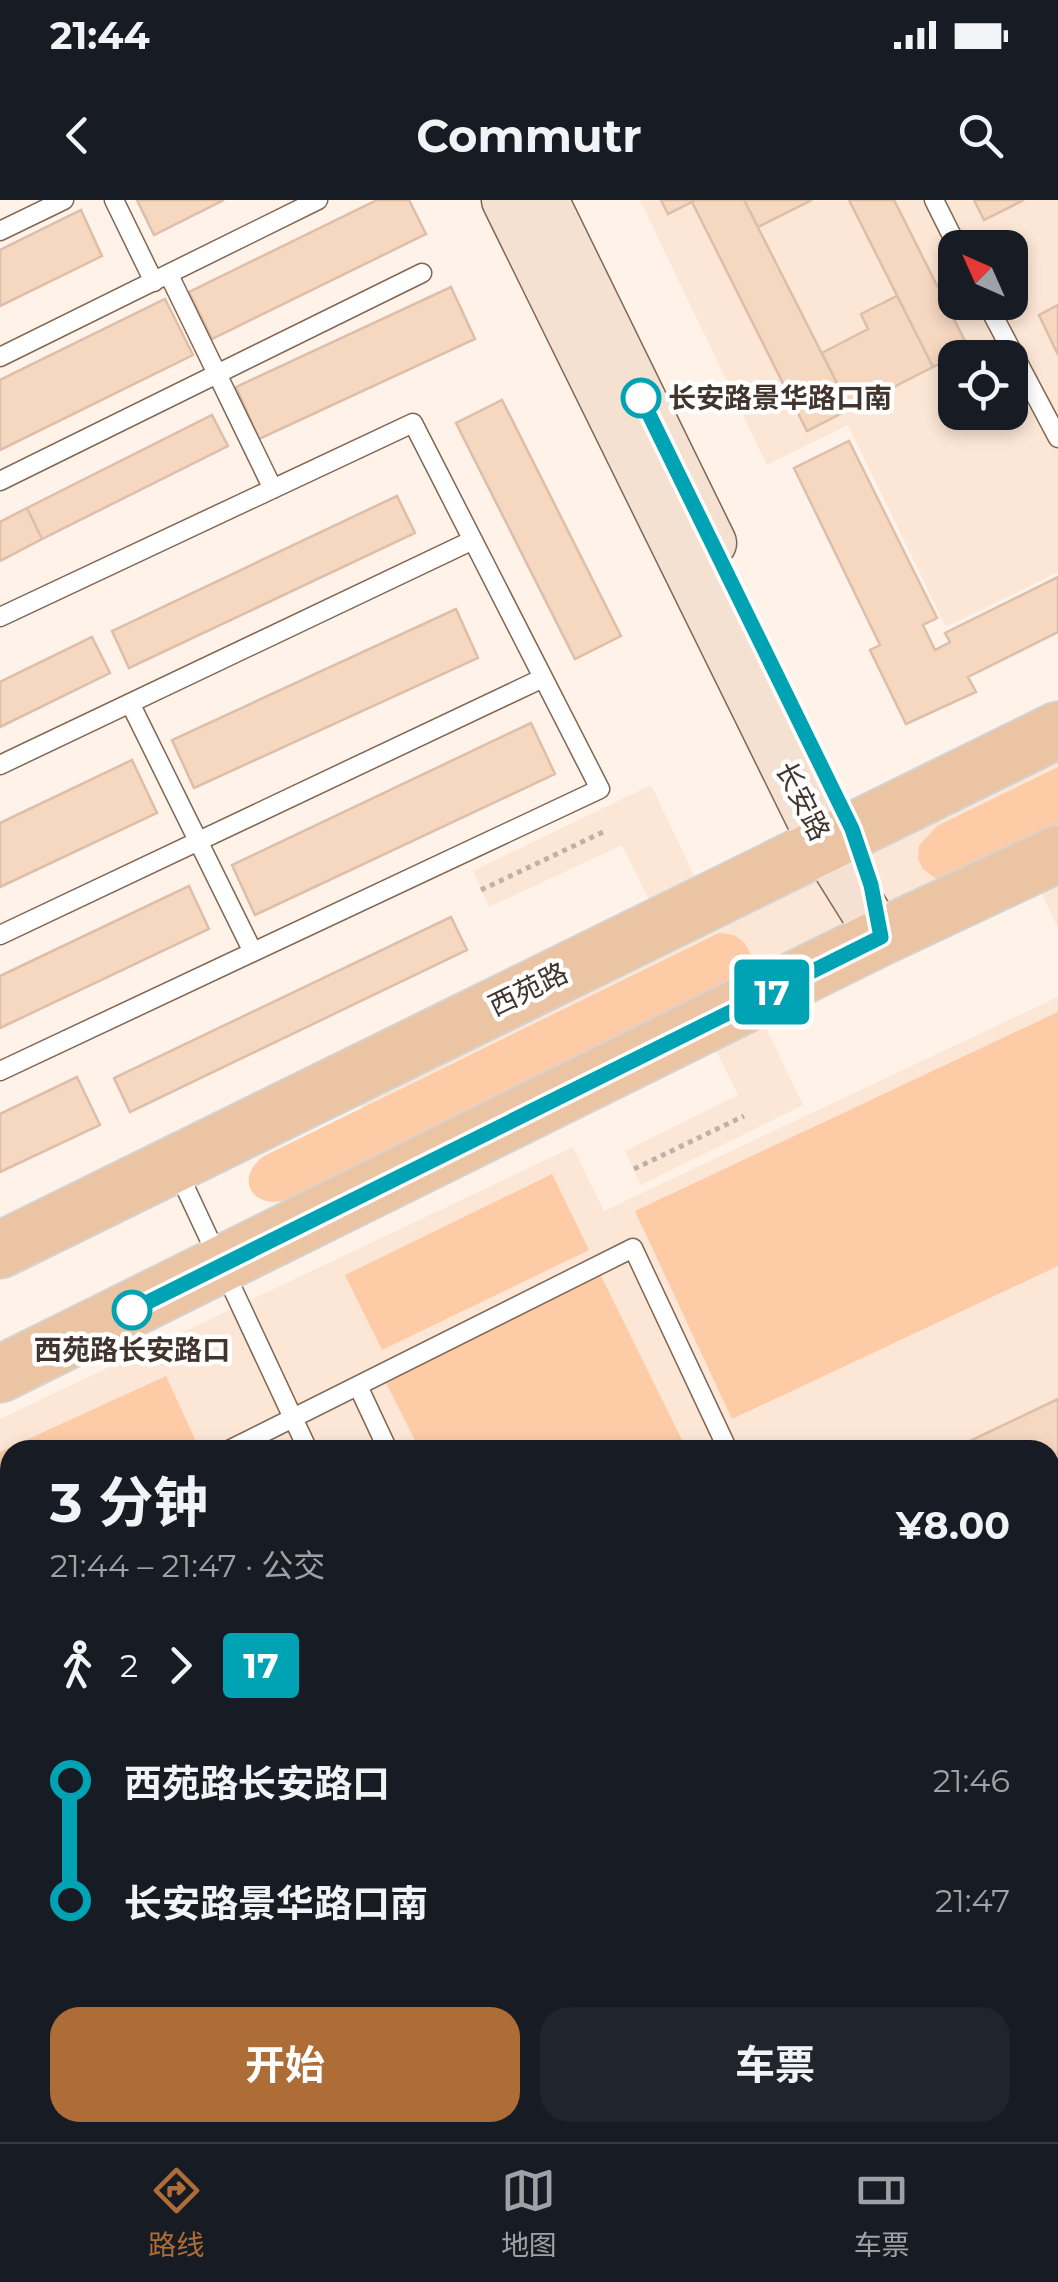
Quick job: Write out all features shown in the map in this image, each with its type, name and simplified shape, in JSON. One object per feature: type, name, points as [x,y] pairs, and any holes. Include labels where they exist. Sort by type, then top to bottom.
[{"type":"main road","name":"长安路","points":[[506,200],[838,836],[871,885],[881,937]]},
{"type":"main road","name":"长安路","points":[[544,200],[838,836]]},
{"type":"main road","name":"西苑路","points":[[0,1250],[1058,730]]},
{"type":"main road","points":[[0,1374],[881,937],[1058,854]]},
{"type":"lane","points":[[0,231],[64,200]]},
{"type":"lane","points":[[114,200],[217,374],[273,489]]},
{"type":"lane","points":[[0,357],[318,200]]},
{"type":"lane","points":[[934,200],[949,230]]},
{"type":"lane","points":[[0,481],[422,273]]},
{"type":"lane","points":[[996,320],[1058,438]]},
{"type":"lane","points":[[0,617],[413,424],[600,789],[0,1071]]},
{"type":"lane","points":[[0,765],[472,540]]},
{"type":"lane","points":[[0,935],[543,678]]},
{"type":"lane","points":[[130,703],[253,952]]},
{"type":"lane","points":[[174,1165],[303,1440]]},
{"type":"lane","points":[[249,1440],[634,1248],[722,1440]]},
{"type":"lane","points":[[358,1386],[383,1440]]},
{"type":"path","points":[[481,890],[605,832]]},
{"type":"path","points":[[634,1169],[744,1116]]},
{"type":"shaded area","points":[[640,200],[1058,200],[1058,572],[946,627],[848,425],[767,465]]},
{"type":"shaded area","points":[[1058,718],[1058,928],[1026,861],[750,995],[803,1105],[641,1185],[625,1151],[738,1095],[700,1018],[391,1167],[341,1065],[655,912],[622,845],[489,907],[473,871],[651,785],[701,890]]},
{"type":"shaded area","points":[[1058,767],[1058,824],[947,879],[935,878],[923,869],[918,859],[919,846],[937,826]]},
{"type":"shaded area","points":[[719,933],[738,938],[751,954],[741,977],[283,1201],[262,1199],[250,1188],[250,1172],[264,1156]]},
{"type":"shaded area","points":[[1058,997],[1058,1440],[0,1440],[0,1419],[573,1147],[604,1211]]},
{"type":"shaded area","points":[[1058,1012],[1058,1266],[732,1419],[635,1211]]},
{"type":"shaded area","points":[[552,1174],[589,1250],[382,1350],[345,1275]]},
{"type":"shaded area","points":[[600,1274],[682,1440],[415,1440],[385,1381]]},
{"type":"shaded area","points":[[166,1376],[195,1440],[26,1440]]},
{"type":"building","points":[[137,200],[224,200],[154,235]]},
{"type":"building","points":[[377,200],[409,200],[426,234],[212,339],[189,292]]},
{"type":"building","points":[[661,200],[696,200],[668,214]]},
{"type":"building","points":[[744,200],[850,409],[807,431],[692,202]]},
{"type":"building","points":[[744,200],[812,200],[758,227]]},
{"type":"building","points":[[849,200],[894,200],[938,287],[938,320],[954,320],[964,340],[938,340],[938,364],[933,367]]},
{"type":"building","points":[[974,200],[1024,200],[984,220]]},
{"type":"building","points":[[81,210],[102,256],[0,306],[0,250]]},
{"type":"building","points":[[451,287],[475,339],[259,439],[236,387]]},
{"type":"building","points":[[897,296],[933,367],[850,409],[822,353],[868,329],[861,314]]},
{"type":"building","points":[[165,299],[193,355],[0,450],[0,380]]},
{"type":"building","points":[[1058,305],[1058,355],[1039,315]]},
{"type":"building","points":[[502,400],[621,636],[575,659],[456,423]]},
{"type":"building","points":[[212,415],[228,446],[42,539],[27,508]]},
{"type":"building","points":[[849,441],[937,618],[923,625],[935,650],[950,642],[945,633],[1058,577],[1058,632],[968,677],[976,692],[906,724],[870,650],[880,645],[794,468]]},
{"type":"building","points":[[397,496],[415,533],[129,668],[112,631]]},
{"type":"building","points":[[27,508],[42,539],[0,561],[0,522]]},
{"type":"building","points":[[456,609],[478,658],[194,788],[172,740]]},
{"type":"building","points":[[92,637],[110,673],[0,727],[0,682]]},
{"type":"building","points":[[531,723],[555,774],[255,915],[232,865]]},
{"type":"building","points":[[132,760],[157,813],[0,887],[0,823]]},
{"type":"building","points":[[189,886],[209,929],[0,1028],[0,976]]},
{"type":"building","points":[[451,917],[467,950],[130,1112],[114,1078]]},
{"type":"building","points":[[77,1077],[100,1125],[0,1172],[0,1114]]},
{"type":"building","points":[[1058,1399],[1058,1440],[972,1440]]},
{"type":"bus line","name":"17","points":[[132,1310],[881,937],[871,885],[852,829],[641,398]]},
{"type":"place","name":"长安路景华路口南","points":[[641,398]]},
{"type":"place","name":"西苑路长安路口","points":[[132,1310]]}]
